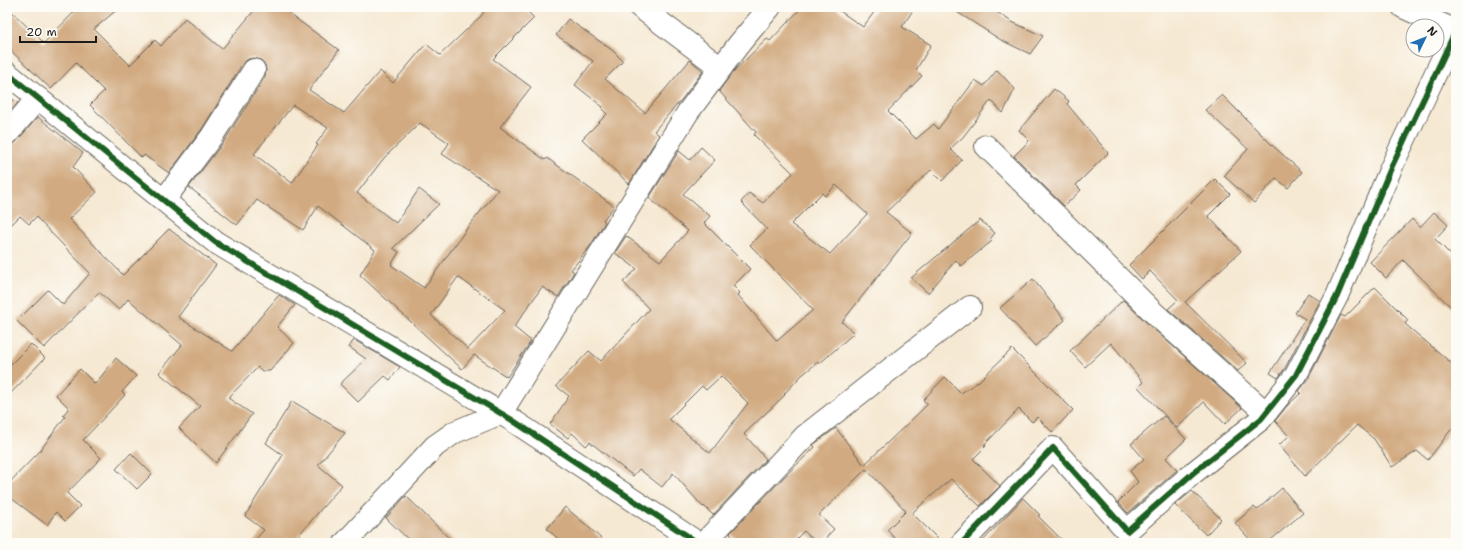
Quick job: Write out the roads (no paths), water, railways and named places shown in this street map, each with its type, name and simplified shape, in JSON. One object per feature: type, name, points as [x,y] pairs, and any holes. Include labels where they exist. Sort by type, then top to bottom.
[{"type":"street","points":[[640,7],[721,68]]},
{"type":"street","points":[[345,543],[436,446],[456,432],[501,413],[688,112],[739,44],[770,7]]},
{"type":"street","points":[[962,543],[1053,448],[1127,531],[1193,473],[1261,420],[1296,375],[1337,296],[1391,168],[1456,30],[1403,7]]},
{"type":"street","points":[[164,200],[212,136],[254,70]]},
{"type":"street","points":[[7,73],[215,242],[501,413],[698,543]]},
{"type":"street","points":[[7,134],[38,98]]},
{"type":"street","points":[[986,146],[1155,314],[1266,412]]},
{"type":"street","points":[[704,543],[805,436],[970,307]]}]
